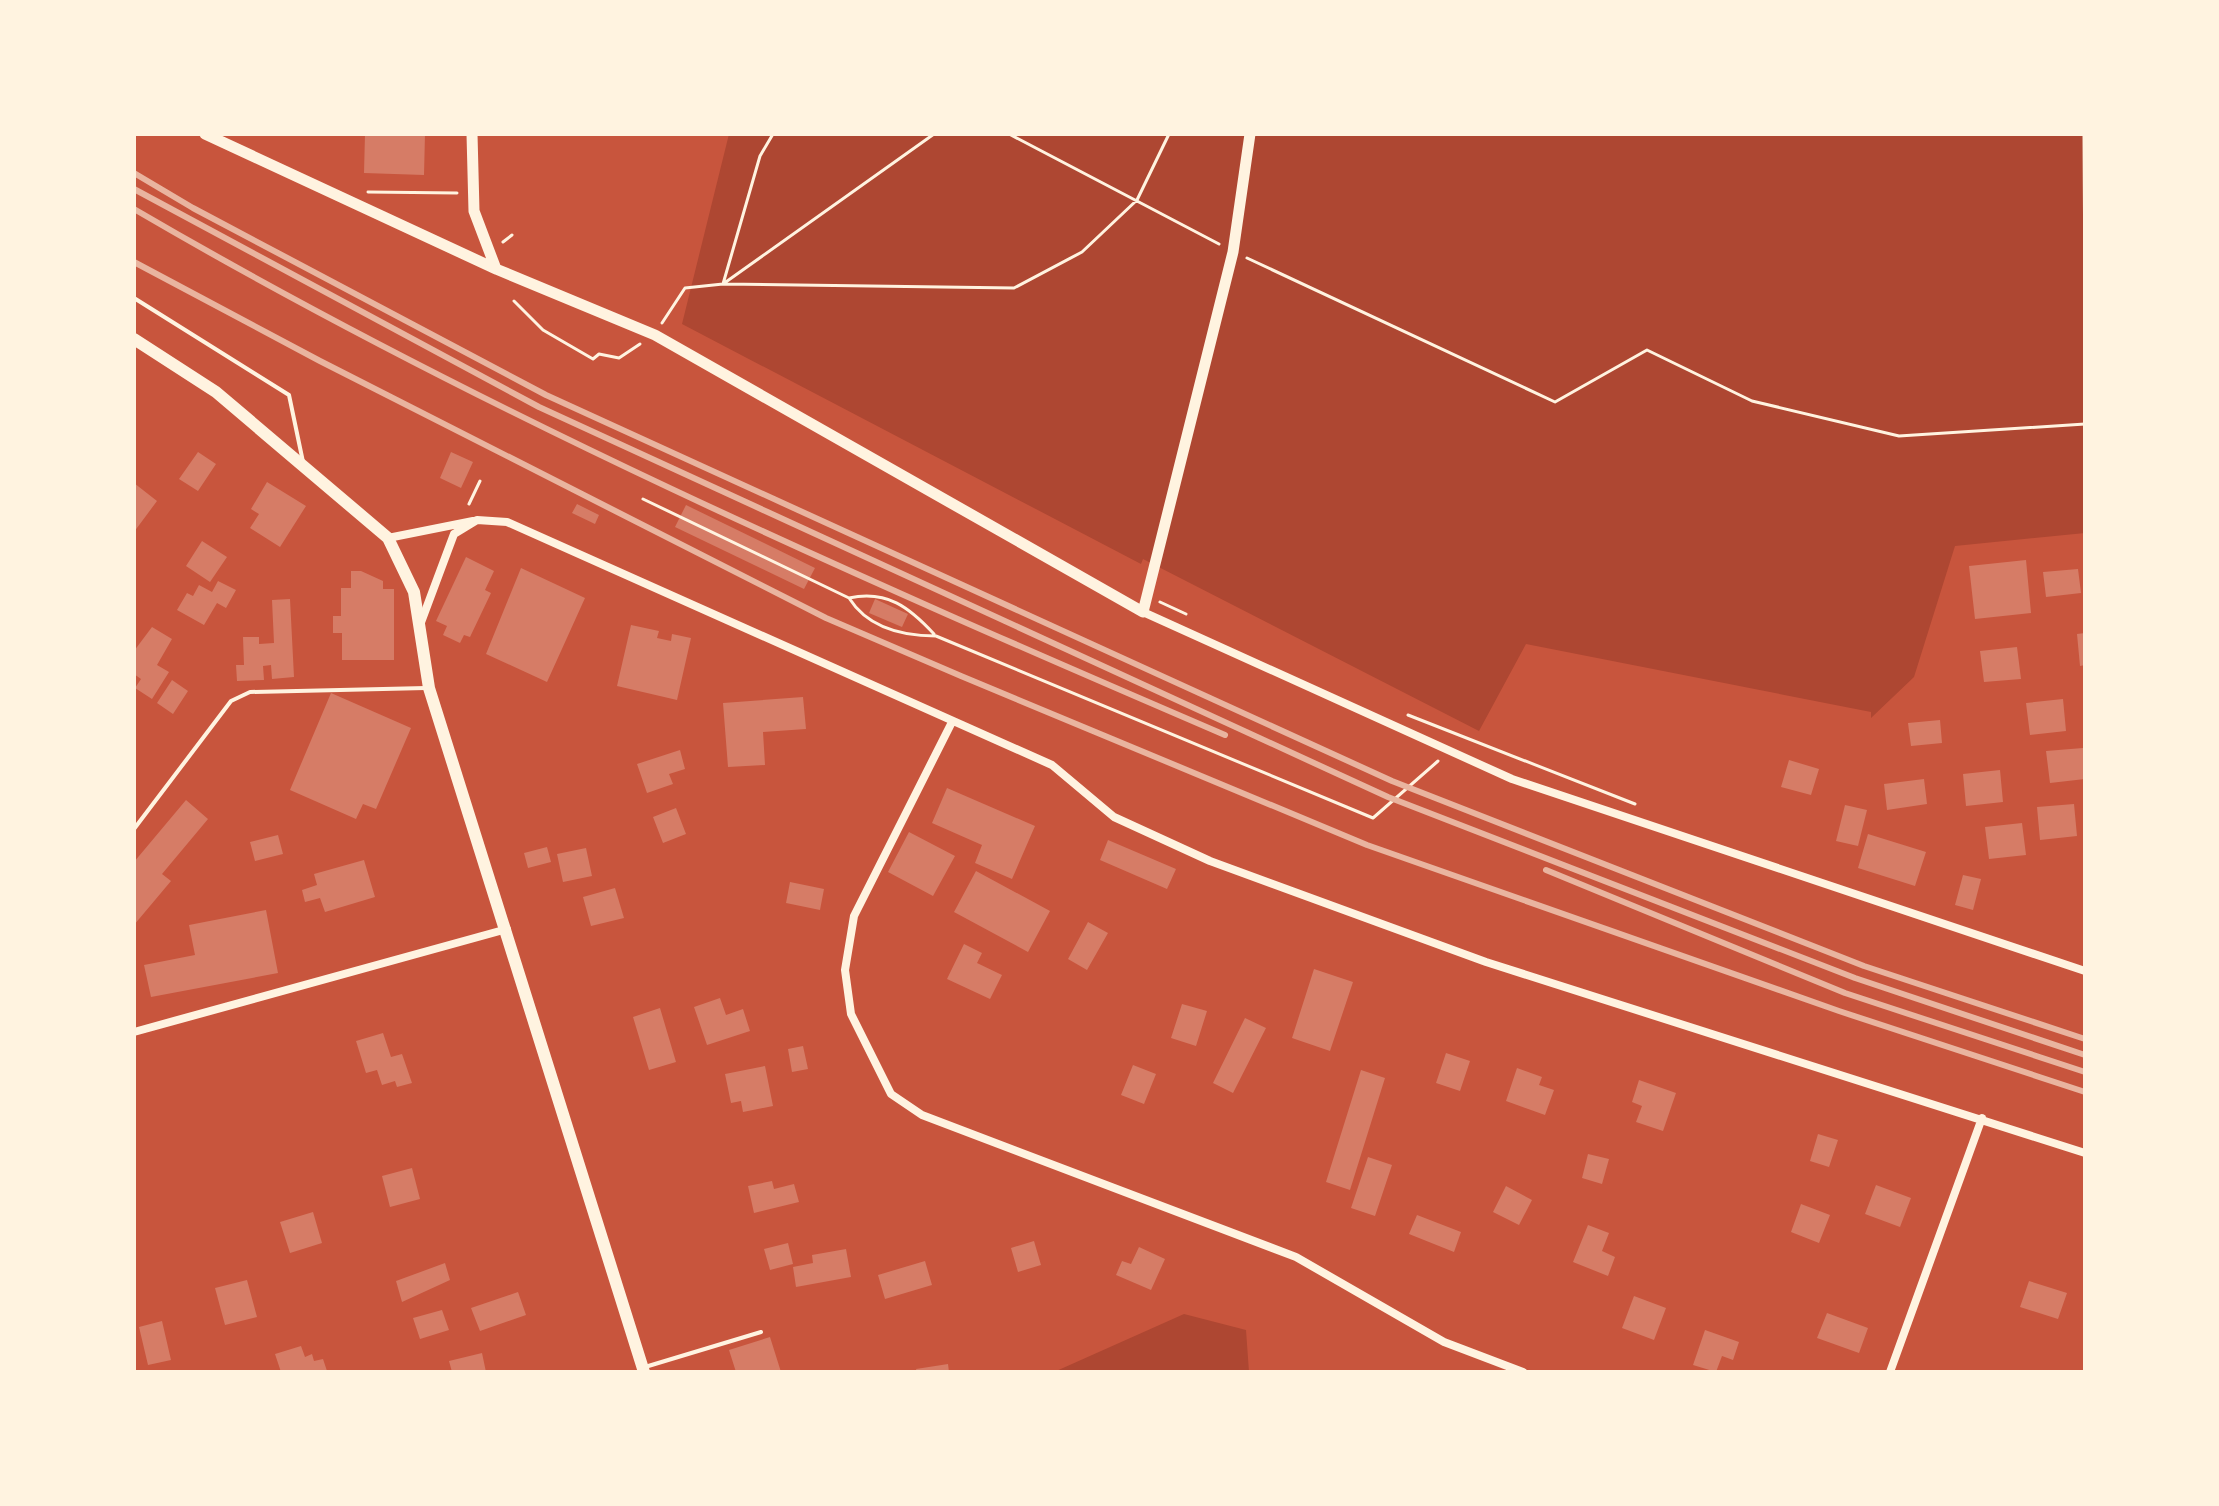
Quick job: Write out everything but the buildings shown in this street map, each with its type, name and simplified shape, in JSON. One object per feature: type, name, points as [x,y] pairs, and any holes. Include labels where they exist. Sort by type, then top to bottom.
[{"type":"main road","points":[[134,339],[216,392],[303,464],[388,538],[409,575],[429,688],[643,1370]]},
{"type":"street","points":[[205,134],[496,269],[655,335],[1143,612],[1512,779],[2085,971]]},
{"type":"street","points":[[472,134],[474,211],[496,269]]},
{"type":"street","points":[[1143,612],[1233,252],[1250,134]]},
{"type":"street","points":[[388,538],[477,520],[507,522],[1052,765],[1114,817],[1210,861],[1486,962],[2085,1153]]},
{"type":"street","points":[[419,628],[454,534],[477,520]]},
{"type":"street","points":[[952,722],[854,916],[845,970],[851,1014],[891,1094],[922,1115],[1296,1257],[1444,1342],[1523,1372]]},
{"type":"street","points":[[134,1032],[507,929]]},
{"type":"street","points":[[1890,1372],[1982,1118]]},
{"type":"lane","points":[[134,298],[289,395],[303,464]]},
{"type":"lane","points":[[134,829],[231,701],[250,692],[429,688]]},
{"type":"lane","points":[[643,1370],[761,1332]]},
{"type":"path","points":[[723,284],[760,156],[773,134]]},
{"type":"path","points":[[723,284],[934,134]]},
{"type":"path","points":[[1009,134],[1233,252],[1555,402],[1647,350],[1752,401],[1899,436],[2085,424]]},
{"type":"path","points":[[514,301],[543,330],[593,359],[599,354],[619,358],[655,335],[685,288],[723,284],[1014,288],[1082,252],[1137,200],[1169,134]]},
{"type":"path","points":[[2084,134],[2085,296]]},
{"type":"path","points":[[355,192],[457,193]]},
{"type":"path","points":[[500,244],[512,235]]},
{"type":"path","points":[[469,504],[480,481]]},
{"type":"path","points":[[643,499],[849,598],[861,616],[872,621],[907,636],[936,636],[1373,818],[1450,751]]},
{"type":"path","points":[[849,598],[872,593],[913,611],[936,636]]},
{"type":"path","points":[[1153,599],[1196,619]]},
{"type":"path","points":[[1395,710],[1647,808]]},
{"type":"shaded area","points":[[729,134],[2085,134],[2085,533],[1955,546],[1914,677],[1871,718],[1871,712],[1526,644],[1479,731],[1143,559],[1141,564],[682,324]]},
{"type":"shaded area","points":[[1184,1314],[1246,1330],[1249,1372],[1054,1372]]},
{"type":"railway","points":[[134,173],[193,208],[546,395],[1392,781],[1864,966],[2085,1039]]},
{"type":"railway","points":[[134,189],[539,407],[1388,797],[1855,978],[2085,1055]]},
{"type":"railway","points":[[134,209],[266,284],[535,423],[809,552],[1225,735]]},
{"type":"railway","points":[[134,262],[320,361],[826,618],[961,676],[1367,845],[1839,1011],[2085,1092]]},
{"type":"railway","points":[[1546,870],[1845,993],[2085,1072]]}]
